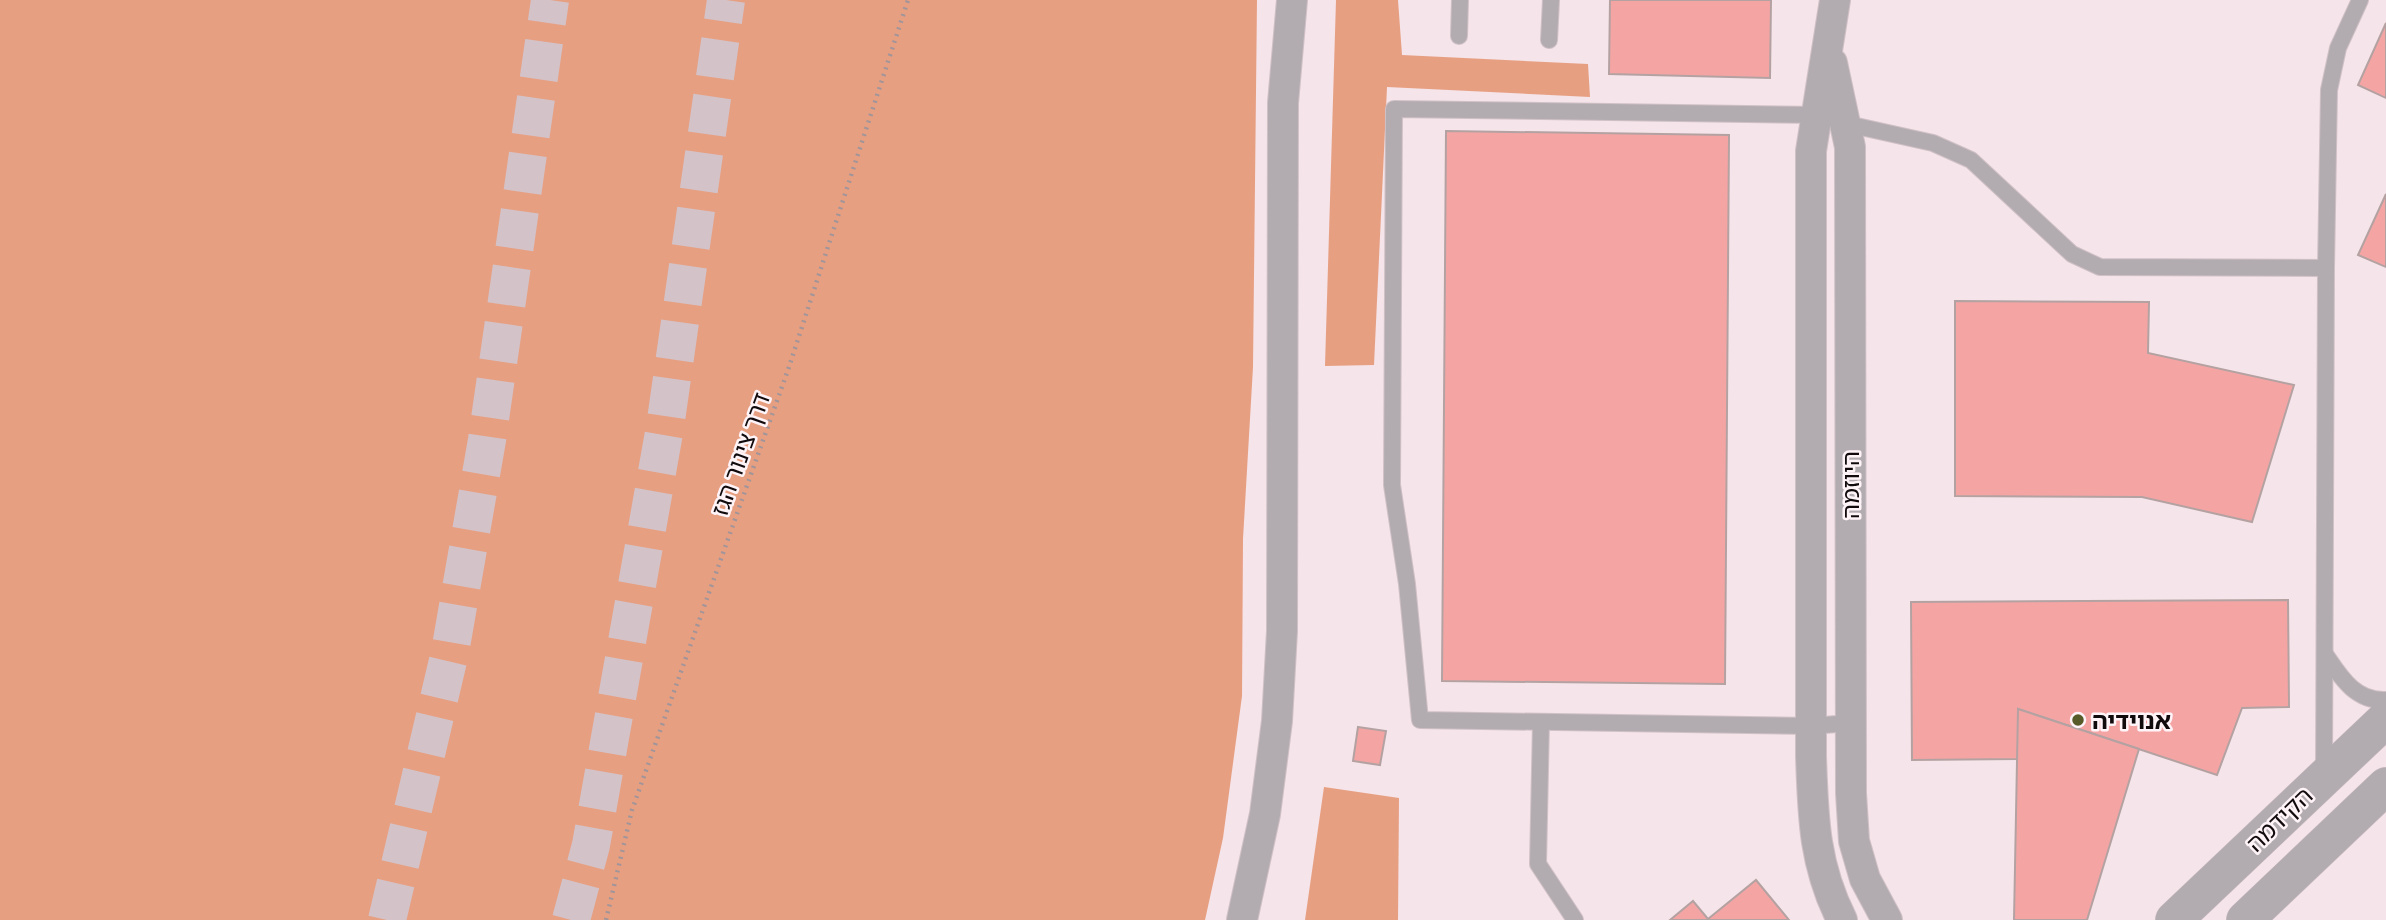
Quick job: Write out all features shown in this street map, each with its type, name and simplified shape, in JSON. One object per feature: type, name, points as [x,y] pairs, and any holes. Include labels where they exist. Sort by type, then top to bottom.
[{"type":"street","points":[[1242,920],[1265,814],[1277,721],[1282,631],[1283,103],[1293,0]]},
{"type":"street","name":"היוזמה","points":[[1835,0],[1811,151],[1811,726],[1816,847],[1829,894],[1842,920]]},
{"type":"street","name":"היוזמה","points":[[1829,45],[1850,147],[1850,723],[1854,841],[1865,879],[1887,920]]},
{"type":"street","name":"הקידמה","points":[[2174,920],[2386,719]]},
{"type":"street","name":"הקידמה","points":[[2245,920],[2386,786]]},
{"type":"lane","points":[[1459,36],[1460,0]]},
{"type":"lane","points":[[1549,40],[1551,0]]},
{"type":"lane","points":[[2324,775],[2329,90],[2338,48],[2360,0]]},
{"type":"lane","points":[[1850,723],[1811,726],[1420,720],[1407,584],[1392,485],[1394,108],[1817,113],[1845,124],[1933,143],[1971,160],[2072,254],[2100,267],[2326,268]]},
{"type":"lane","points":[[2325,654],[2346,686],[2374,701],[2386,700]]},
{"type":"lane","points":[[1541,722],[1538,864],[1575,920]]},
{"type":"path","name":"דרך צינור הגז","points":[[606,920],[632,810],[789,367],[908,0]]},
{"type":"shaded area","points":[[0,0],[1257,0],[1253,367],[1243,539],[1242,696],[1223,838],[1205,920],[0,920]]},
{"type":"shaded area","points":[[1336,0],[1398,0],[1402,55],[1588,64],[1590,97],[1387,87],[1374,365],[1325,366]]},
{"type":"shaded area","points":[[1324,787],[1399,798],[1398,920],[1305,920]]},
{"type":"building","points":[[1610,0],[1771,0],[1770,78],[1609,74]]},
{"type":"building","points":[[2386,23],[2386,98],[2358,85]]},
{"type":"building","points":[[1446,131],[1729,135],[1725,684],[1442,681]]},
{"type":"building","points":[[2386,194],[2386,267],[2358,255]]},
{"type":"building","points":[[1955,301],[2149,302],[2148,353],[2294,385],[2252,522],[2142,497],[1955,496]]},
{"type":"building","points":[[2288,600],[2289,707],[2242,708],[2217,775],[2018,709],[2018,759],[1912,760],[1911,602]]},
{"type":"building","points":[[2018,709],[2139,749],[2087,920],[2014,920]]},
{"type":"building","points":[[1358,727],[1386,731],[1380,765],[1353,761]]},
{"type":"building","points":[[1756,880],[1789,920],[1670,920],[1693,901],[1708,919]]},
{"type":"tunnel","points":[[387,920],[450,652],[487,440],[550,0]]},
{"type":"tunnel","points":[[571,920],[591,845],[665,427],[726,0]]},
{"type":"place","name":"אנוידיה","points":[[2078,720]]}]
